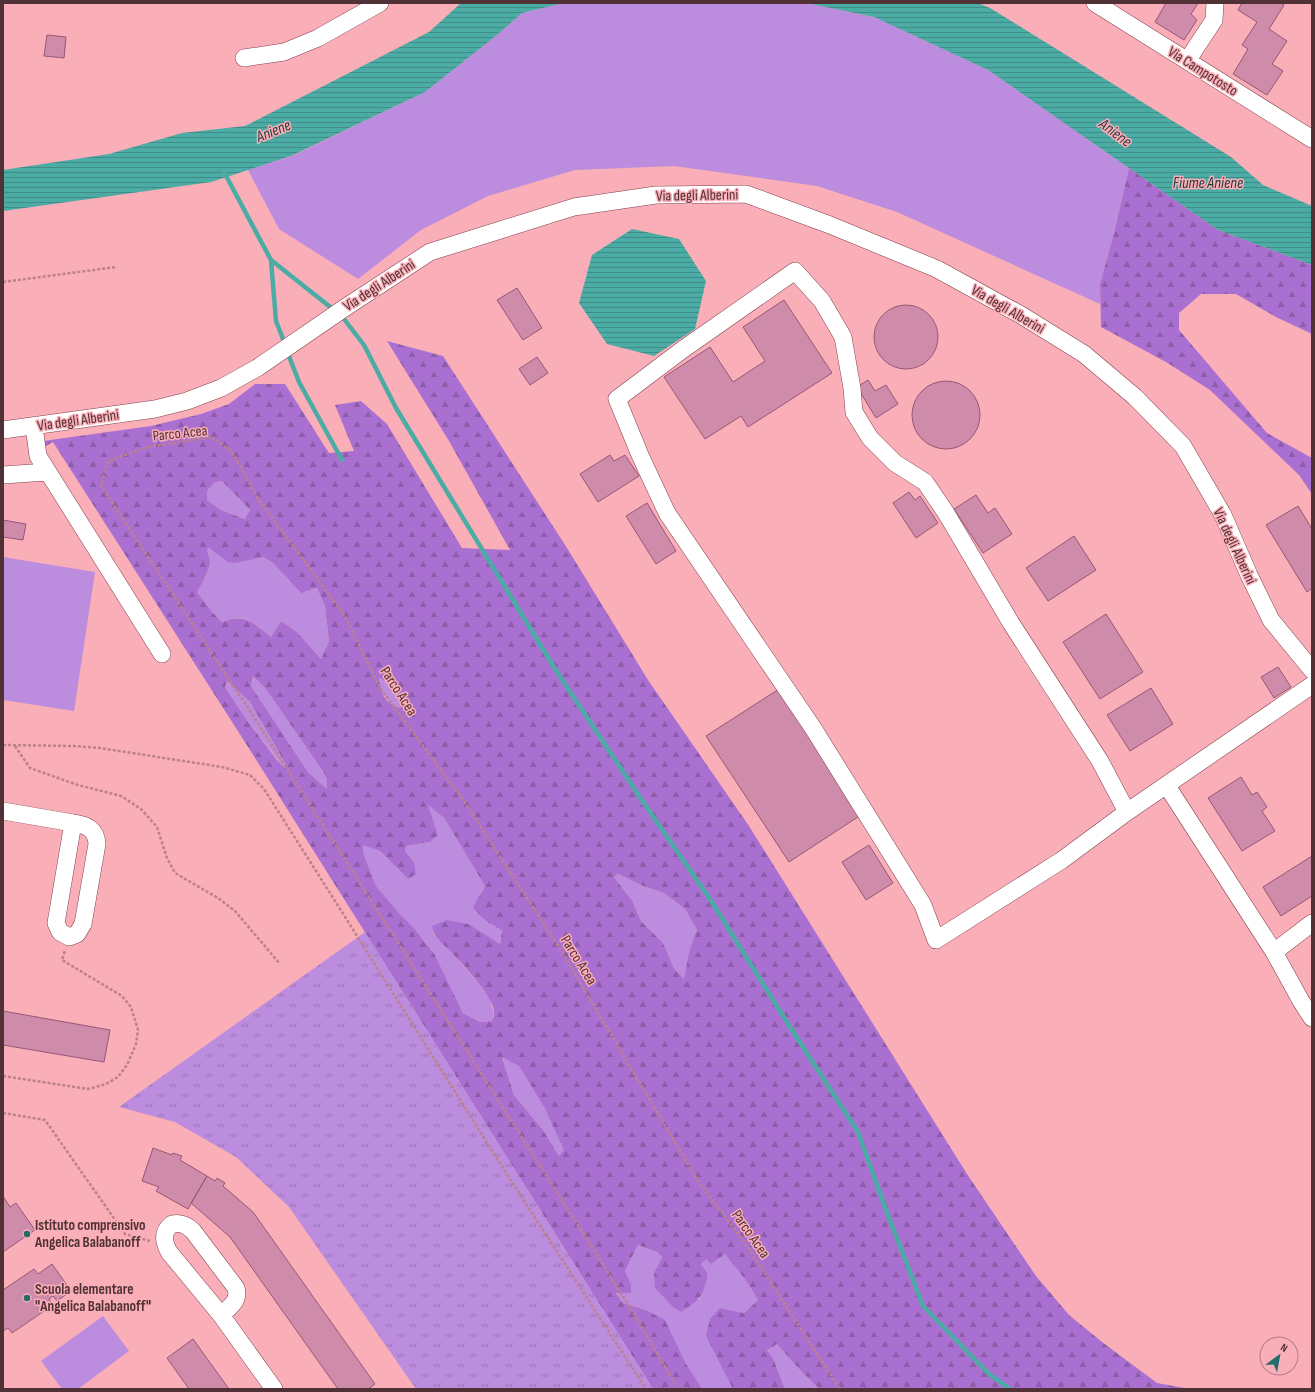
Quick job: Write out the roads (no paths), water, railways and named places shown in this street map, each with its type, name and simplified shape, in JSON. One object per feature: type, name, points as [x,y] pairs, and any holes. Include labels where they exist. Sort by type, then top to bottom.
[{"type":"street","points":[[244,58],[284,52],[318,38],[380,3]]},
{"type":"street","name":"Via Campotosto","points":[[1095,3],[1312,139]]},
{"type":"street","points":[[1187,61],[1214,20],[1215,3]]},
{"type":"street","name":"Via degli Alberini","points":[[3,430],[155,409],[180,403],[221,388],[257,368],[430,252],[574,207],[656,195],[746,194],[830,225],[937,269],[1034,322],[1084,354],[1135,397],[1183,446],[1223,515],[1249,575],[1271,620],[1312,670]]},
{"type":"street","points":[[1127,812],[1100,761],[1011,623],[934,494],[925,482],[895,463],[870,438],[854,412],[852,388],[843,337],[822,301],[795,271],[682,350],[617,399],[640,455],[667,513],[817,735],[923,905],[936,940],[1062,860],[1127,812],[1312,686]]},
{"type":"street","points":[[34,426],[38,456],[162,654]]},
{"type":"street","points":[[3,475],[48,472]]},
{"type":"street","points":[[1167,786],[1274,952],[1312,1018]]},
{"type":"street","points":[[3,811],[73,823],[86,826],[94,832],[97,842],[83,924],[77,934],[69,936],[60,932],[56,923],[73,823]]},
{"type":"street","points":[[1274,952],[1312,923]]},
{"type":"street","points":[[221,1315],[230,1308],[236,1300],[236,1288],[193,1230],[185,1224],[172,1224],[168,1227],[164,1235],[165,1245],[169,1252],[221,1315],[274,1389]]},
{"type":"water","name":"Aniene","points":[[461,3],[564,3],[522,13],[497,35],[425,92],[291,156],[211,182],[3,211],[3,170],[109,154],[182,133],[245,126],[429,32]]},
{"type":"water","name":"Fiume Aniene","points":[[806,3],[978,3],[990,8],[1231,157],[1263,185],[1312,206],[1312,265],[1218,230],[988,70],[874,17]]},
{"type":"water","points":[[632,229],[679,239],[706,281],[695,329],[654,356],[607,344],[579,303],[592,255]]},
{"type":"waterway","points":[[224,172],[271,260],[334,310]]},
{"type":"waterway","points":[[271,260],[276,321],[285,344]]},
{"type":"waterway","points":[[340,315],[364,345],[396,408],[555,669],[643,802],[710,899],[858,1132],[923,1306],[989,1374],[1010,1389]]},
{"type":"waterway","points":[[287,351],[299,382],[342,460]]},
{"type":"place","name":"Istituto comprensivo Angelica Balabanoff","points":[[27,1234]]},
{"type":"place","name":"Scuola elementare \"Angelica Balabanoff\"","points":[[27,1298]]}]
